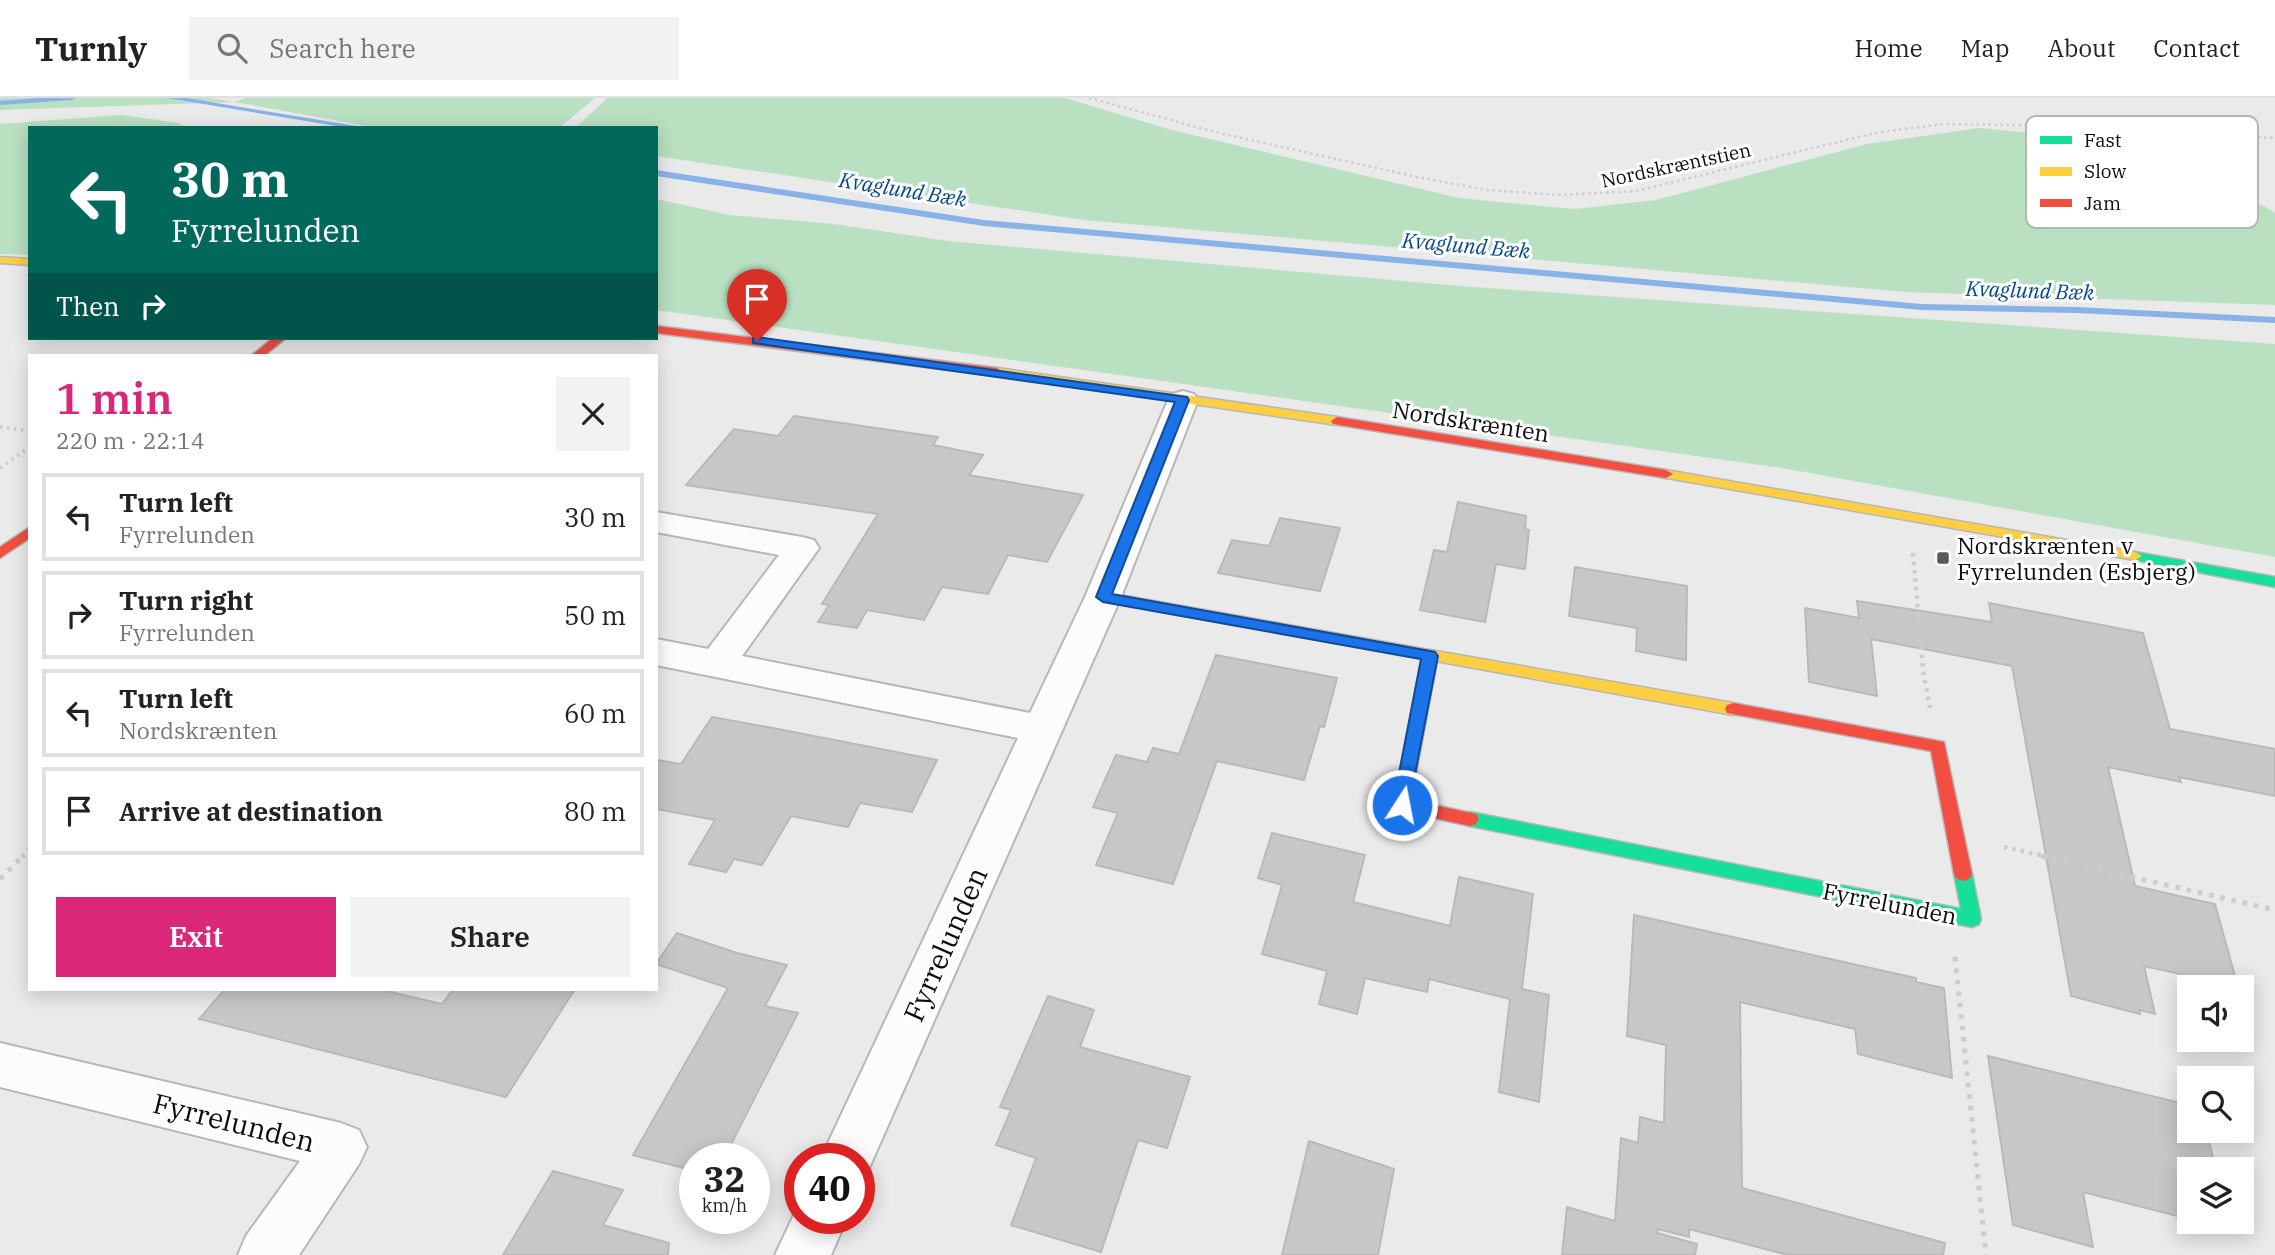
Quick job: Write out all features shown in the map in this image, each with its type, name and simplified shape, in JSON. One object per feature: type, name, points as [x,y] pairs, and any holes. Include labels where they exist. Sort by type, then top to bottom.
[{"type":"street","points":[[0,260],[28,262]]},
{"type":"street","name":"Nordskrænten","points":[[658,329],[834,350],[1183,400],[1907,513],[2275,582]]},
{"type":"street","points":[[259,354],[277,340]]},
{"type":"street","name":"Fyrrelunden","points":[[854,1143],[1103,597],[1183,400]]},
{"type":"street","points":[[658,522],[802,548],[717,664]]},
{"type":"street","points":[[0,554],[28,533]]},
{"type":"street","points":[[1103,597],[1938,746]]},
{"type":"street","points":[[658,652],[1042,729]]},
{"type":"street","name":"Fyrrelunden","points":[[1430,656],[1402,805],[1972,919],[1938,746]]},
{"type":"street","name":"Fyrrelunden","points":[[0,1065],[341,1147],[266,1255]]},
{"type":"street","points":[[803,1255],[813,1234]]},
{"type":"path","name":"Nordskræntstien","points":[[1089,98],[1157,118],[1326,158],[1471,189],[1541,197],[1636,191],[1875,133],[1942,124],[2026,125]]},
{"type":"path","points":[[0,427],[28,431]]},
{"type":"path","points":[[0,468],[28,448]]},
{"type":"path","points":[[1907,513],[1913,551],[1923,670],[1938,746]]},
{"type":"path","points":[[1955,836],[2275,910]]},
{"type":"path","points":[[0,879],[28,851]]},
{"type":"path","points":[[1972,919],[1955,956],[1986,1255]]},
{"type":"green space","points":[[0,98],[209,98],[234,102],[246,98],[595,98],[561,126],[367,126],[235,102],[0,110]]},
{"type":"green space","points":[[607,98],[1065,98],[1168,129],[1459,198],[1574,209],[1656,200],[1867,144],[1979,128],[2026,133],[2026,228],[2258,228],[2258,203],[2275,213],[2275,305],[1906,292],[1084,220],[658,156],[658,126],[578,126]]},
{"type":"green space","points":[[122,115],[179,123],[183,126],[28,126],[28,255],[0,254],[0,124]]},
{"type":"green space","points":[[658,199],[730,215],[834,224],[948,241],[1460,286],[2275,344],[2275,557],[1782,468],[658,310]]},
{"type":"building","points":[[794,416],[938,437],[933,445],[983,455],[969,475],[1083,495],[1047,562],[1008,555],[988,594],[942,587],[924,620],[867,610],[857,628],[818,622],[829,605],[822,604],[878,514],[686,485],[734,429],[778,436]]},
{"type":"building","points":[[1458,502],[1526,516],[1525,529],[1529,530],[1525,569],[1496,564],[1485,622],[1420,610],[1434,550],[1447,552]]},
{"type":"building","points":[[1280,518],[1340,528],[1320,591],[1218,573],[1232,540],[1269,546]]},
{"type":"building","points":[[1575,567],[1687,586],[1686,660],[1636,651],[1637,628],[1569,616]]},
{"type":"building","points":[[1857,601],[1992,622],[1989,603],[2143,633],[2170,729],[2275,749],[2275,796],[2179,777],[2181,782],[2108,767],[2135,886],[2215,904],[2235,975],[2184,975],[2144,966],[2155,1014],[2139,1010],[2140,1014],[2071,996],[2012,666],[1871,639],[1877,696],[1809,682],[1805,608],[1859,618]]},
{"type":"building","points":[[1216,655],[1337,678],[1324,727],[1320,726],[1304,780],[1217,761],[1173,884],[1096,865],[1118,813],[1093,807],[1116,755],[1147,762],[1153,748],[1179,754]]},
{"type":"building","points":[[712,717],[937,760],[912,812],[860,803],[848,827],[791,816],[762,865],[734,859],[726,872],[689,864],[715,820],[658,809],[658,760],[681,764]]},
{"type":"building","points":[[1272,833],[1365,855],[1353,902],[1450,926],[1459,877],[1533,894],[1522,989],[1549,995],[1539,1102],[1499,1092],[1510,999],[1429,979],[1427,992],[1365,978],[1357,1014],[1319,1004],[1327,971],[1262,954],[1282,885],[1258,878]]},
{"type":"building","points":[[1634,915],[1916,978],[1916,982],[1944,988],[1952,1078],[1858,1054],[1855,1029],[1740,1002],[1742,1188],[1945,1243],[1943,1255],[1788,1255],[1689,1229],[1689,1237],[1658,1229],[1657,1233],[1697,1244],[1695,1255],[1562,1255],[1567,1207],[1615,1221],[1621,1138],[1638,1143],[1640,1117],[1664,1123],[1666,1045],[1627,1036]]},
{"type":"building","points":[[677,933],[737,953],[787,965],[765,1006],[798,1013],[732,1143],[679,1143],[679,1167],[633,1155],[728,988],[658,965]]},
{"type":"building","points":[[223,991],[387,991],[442,1004],[452,991],[574,991],[506,1097],[199,1019]]},
{"type":"building","points":[[1048,996],[1094,1010],[1080,1047],[1190,1077],[1167,1148],[1138,1140],[1101,1252],[1011,1225],[1036,1158],[996,1145],[1011,1110],[1000,1107]]},
{"type":"building","points":[[1988,1056],[2177,1102],[2177,1143],[2209,1143],[2213,1157],[2177,1157],[2177,1216],[2083,1192],[2093,1247],[2013,1225]]},
{"type":"building","points":[[1309,1141],[1394,1169],[1378,1255],[1282,1255]]},
{"type":"building","points":[[553,1171],[623,1190],[603,1225],[669,1243],[668,1255],[503,1255]]},
{"type":"waterway","name":"Kvaglund Bæk","points":[[0,103],[72,98]]},
{"type":"waterway","name":"Kvaglund Bæk","points":[[171,98],[352,126]]},
{"type":"waterway","name":"Kvaglund Bæk","points":[[658,173],[984,223],[1922,307],[2077,310],[2275,320]]},
{"type":"traffic: fast","points":[[2135,556],[2275,582]]},
{"type":"traffic: fast","points":[[1470,819],[1972,919],[1963,874]]},
{"type":"traffic: slow","points":[[0,260],[28,262]]},
{"type":"traffic: slow","points":[[997,372],[1337,421]]},
{"type":"traffic: slow","points":[[1666,474],[2135,556]]},
{"type":"traffic: slow","points":[[1430,655],[1733,709]]},
{"type":"traffic: jam","points":[[658,329],[997,372]]},
{"type":"traffic: jam","points":[[259,354],[277,340]]},
{"type":"traffic: jam","points":[[1337,421],[1666,474]]},
{"type":"traffic: jam","points":[[0,554],[28,533]]},
{"type":"traffic: jam","points":[[1103,597],[1430,655],[1402,805],[1470,819]]},
{"type":"traffic: jam","points":[[1733,709],[1938,746],[1963,874]]},
{"type":"place","name":"Nordskrænten v Fyrrelunden (Esbjerg)","points":[[1943,558]]},
{"type":"route","points":[[757,341],[1183,400],[1103,597],[1430,656],[1402,805]]}]
